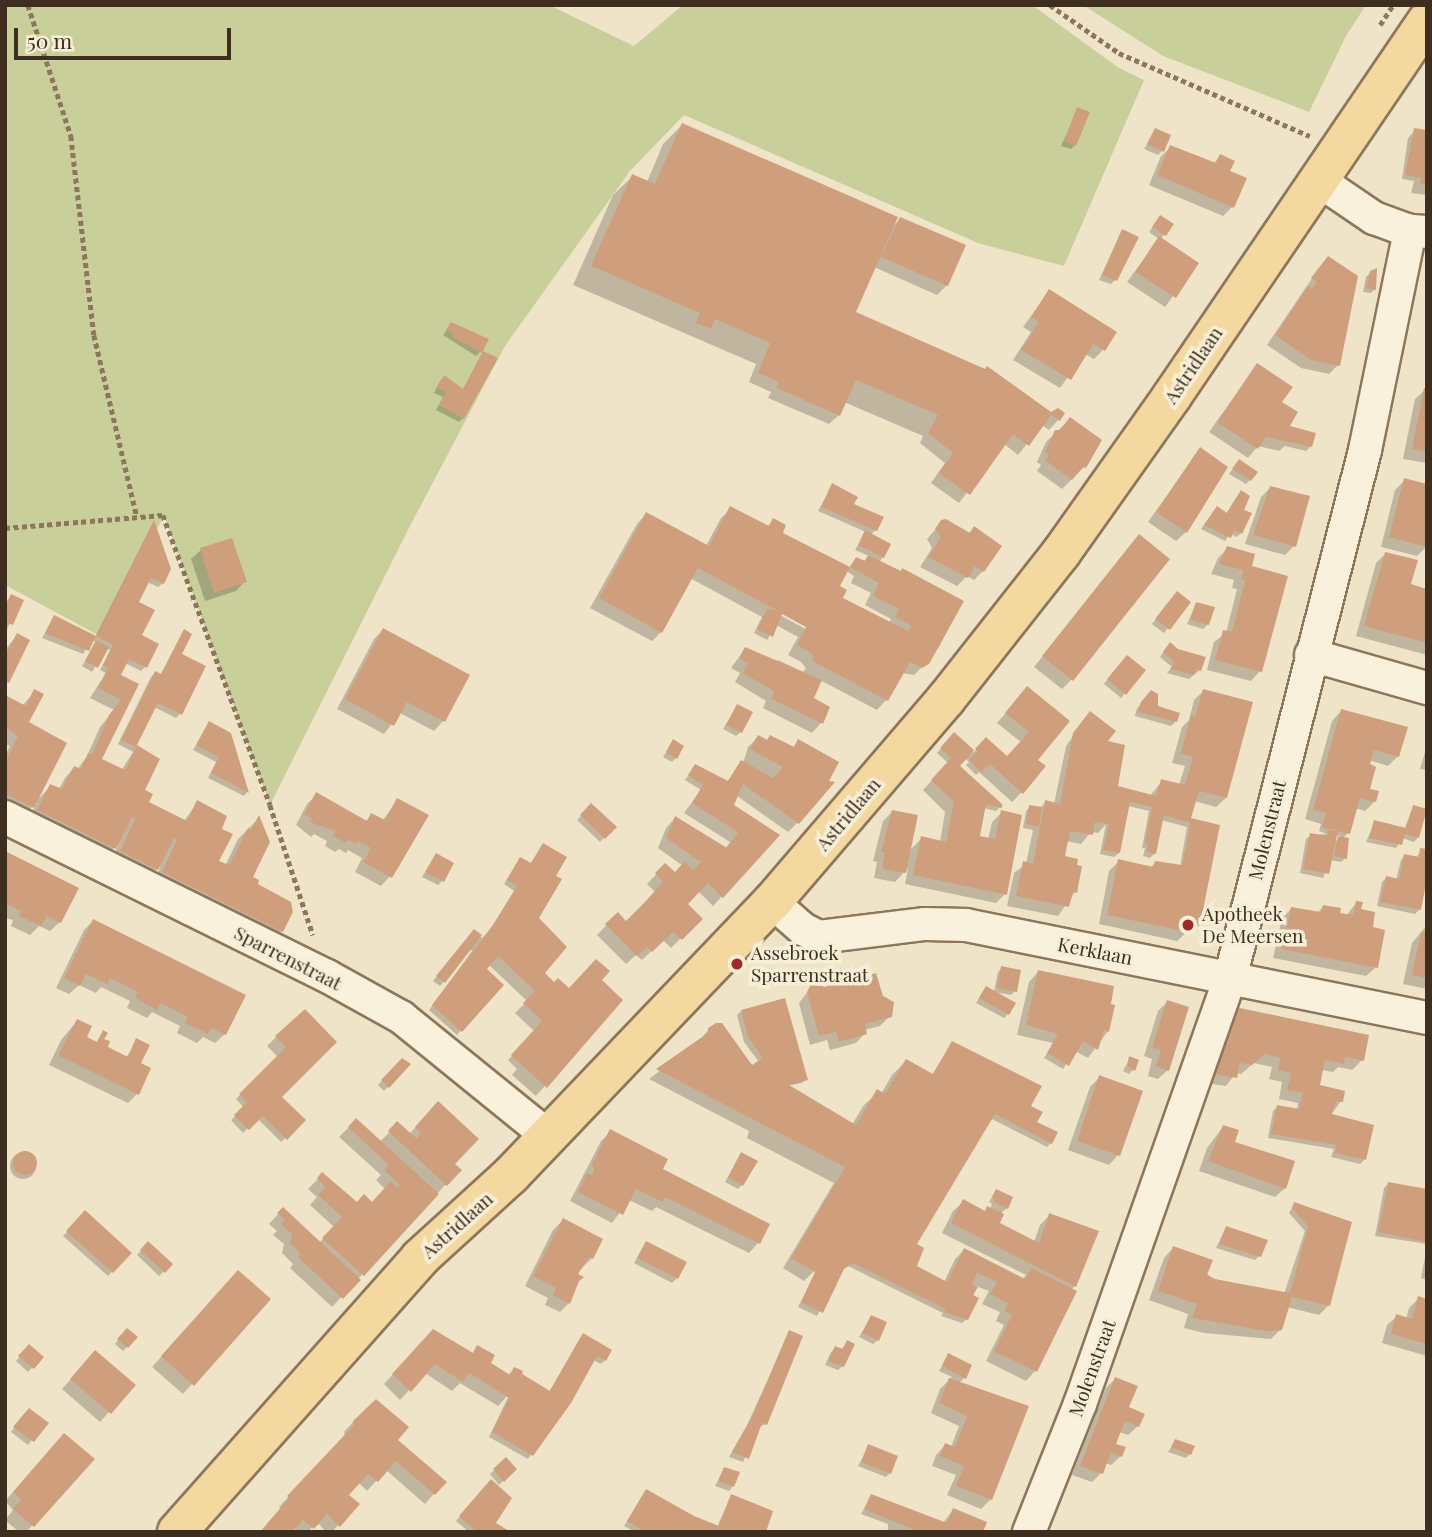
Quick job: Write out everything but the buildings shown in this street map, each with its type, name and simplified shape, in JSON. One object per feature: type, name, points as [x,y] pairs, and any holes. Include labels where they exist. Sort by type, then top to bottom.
[{"type":"main road","name":"Astridlaan","points":[[177,1532],[420,1258],[485,1201],[772,902],[946,699],[1061,553],[1172,396],[1427,21]]},
{"type":"street","points":[[1318,180],[1374,218],[1419,231]]},
{"type":"street","name":"Molenstraat","points":[[1028,1532],[1080,1404],[1230,979],[1419,231]]},
{"type":"street","points":[[1311,655],[1427,688]]},
{"type":"street","name":"Sparrenstraat","points":[[5,817],[327,976],[401,1017],[548,1136]]},
{"type":"street","name":"Kerklaan","points":[[772,902],[803,929],[819,937],[925,924],[966,925],[1427,1018]]},
{"type":"path","points":[[29,5],[71,136],[94,335],[137,517]]},
{"type":"path","points":[[1050,5],[1119,53],[1340,148]]},
{"type":"path","points":[[5,528],[163,515],[270,805],[327,976]]},
{"type":"green space","points":[[5,5],[549,5],[634,46],[683,5],[1032,5],[1119,68],[1144,80],[1064,266],[978,243],[684,115],[630,171],[505,346],[411,524],[270,805],[164,516],[100,636],[5,585]]},
{"type":"green space","points":[[1083,5],[1366,5],[1346,36],[1309,112],[1163,56]]},
{"type":"place","name":"Apotheek De Meersen","points":[[1188,925]]},
{"type":"place","name":"Assebroek Sparrenstraat","points":[[737,964]]}]
